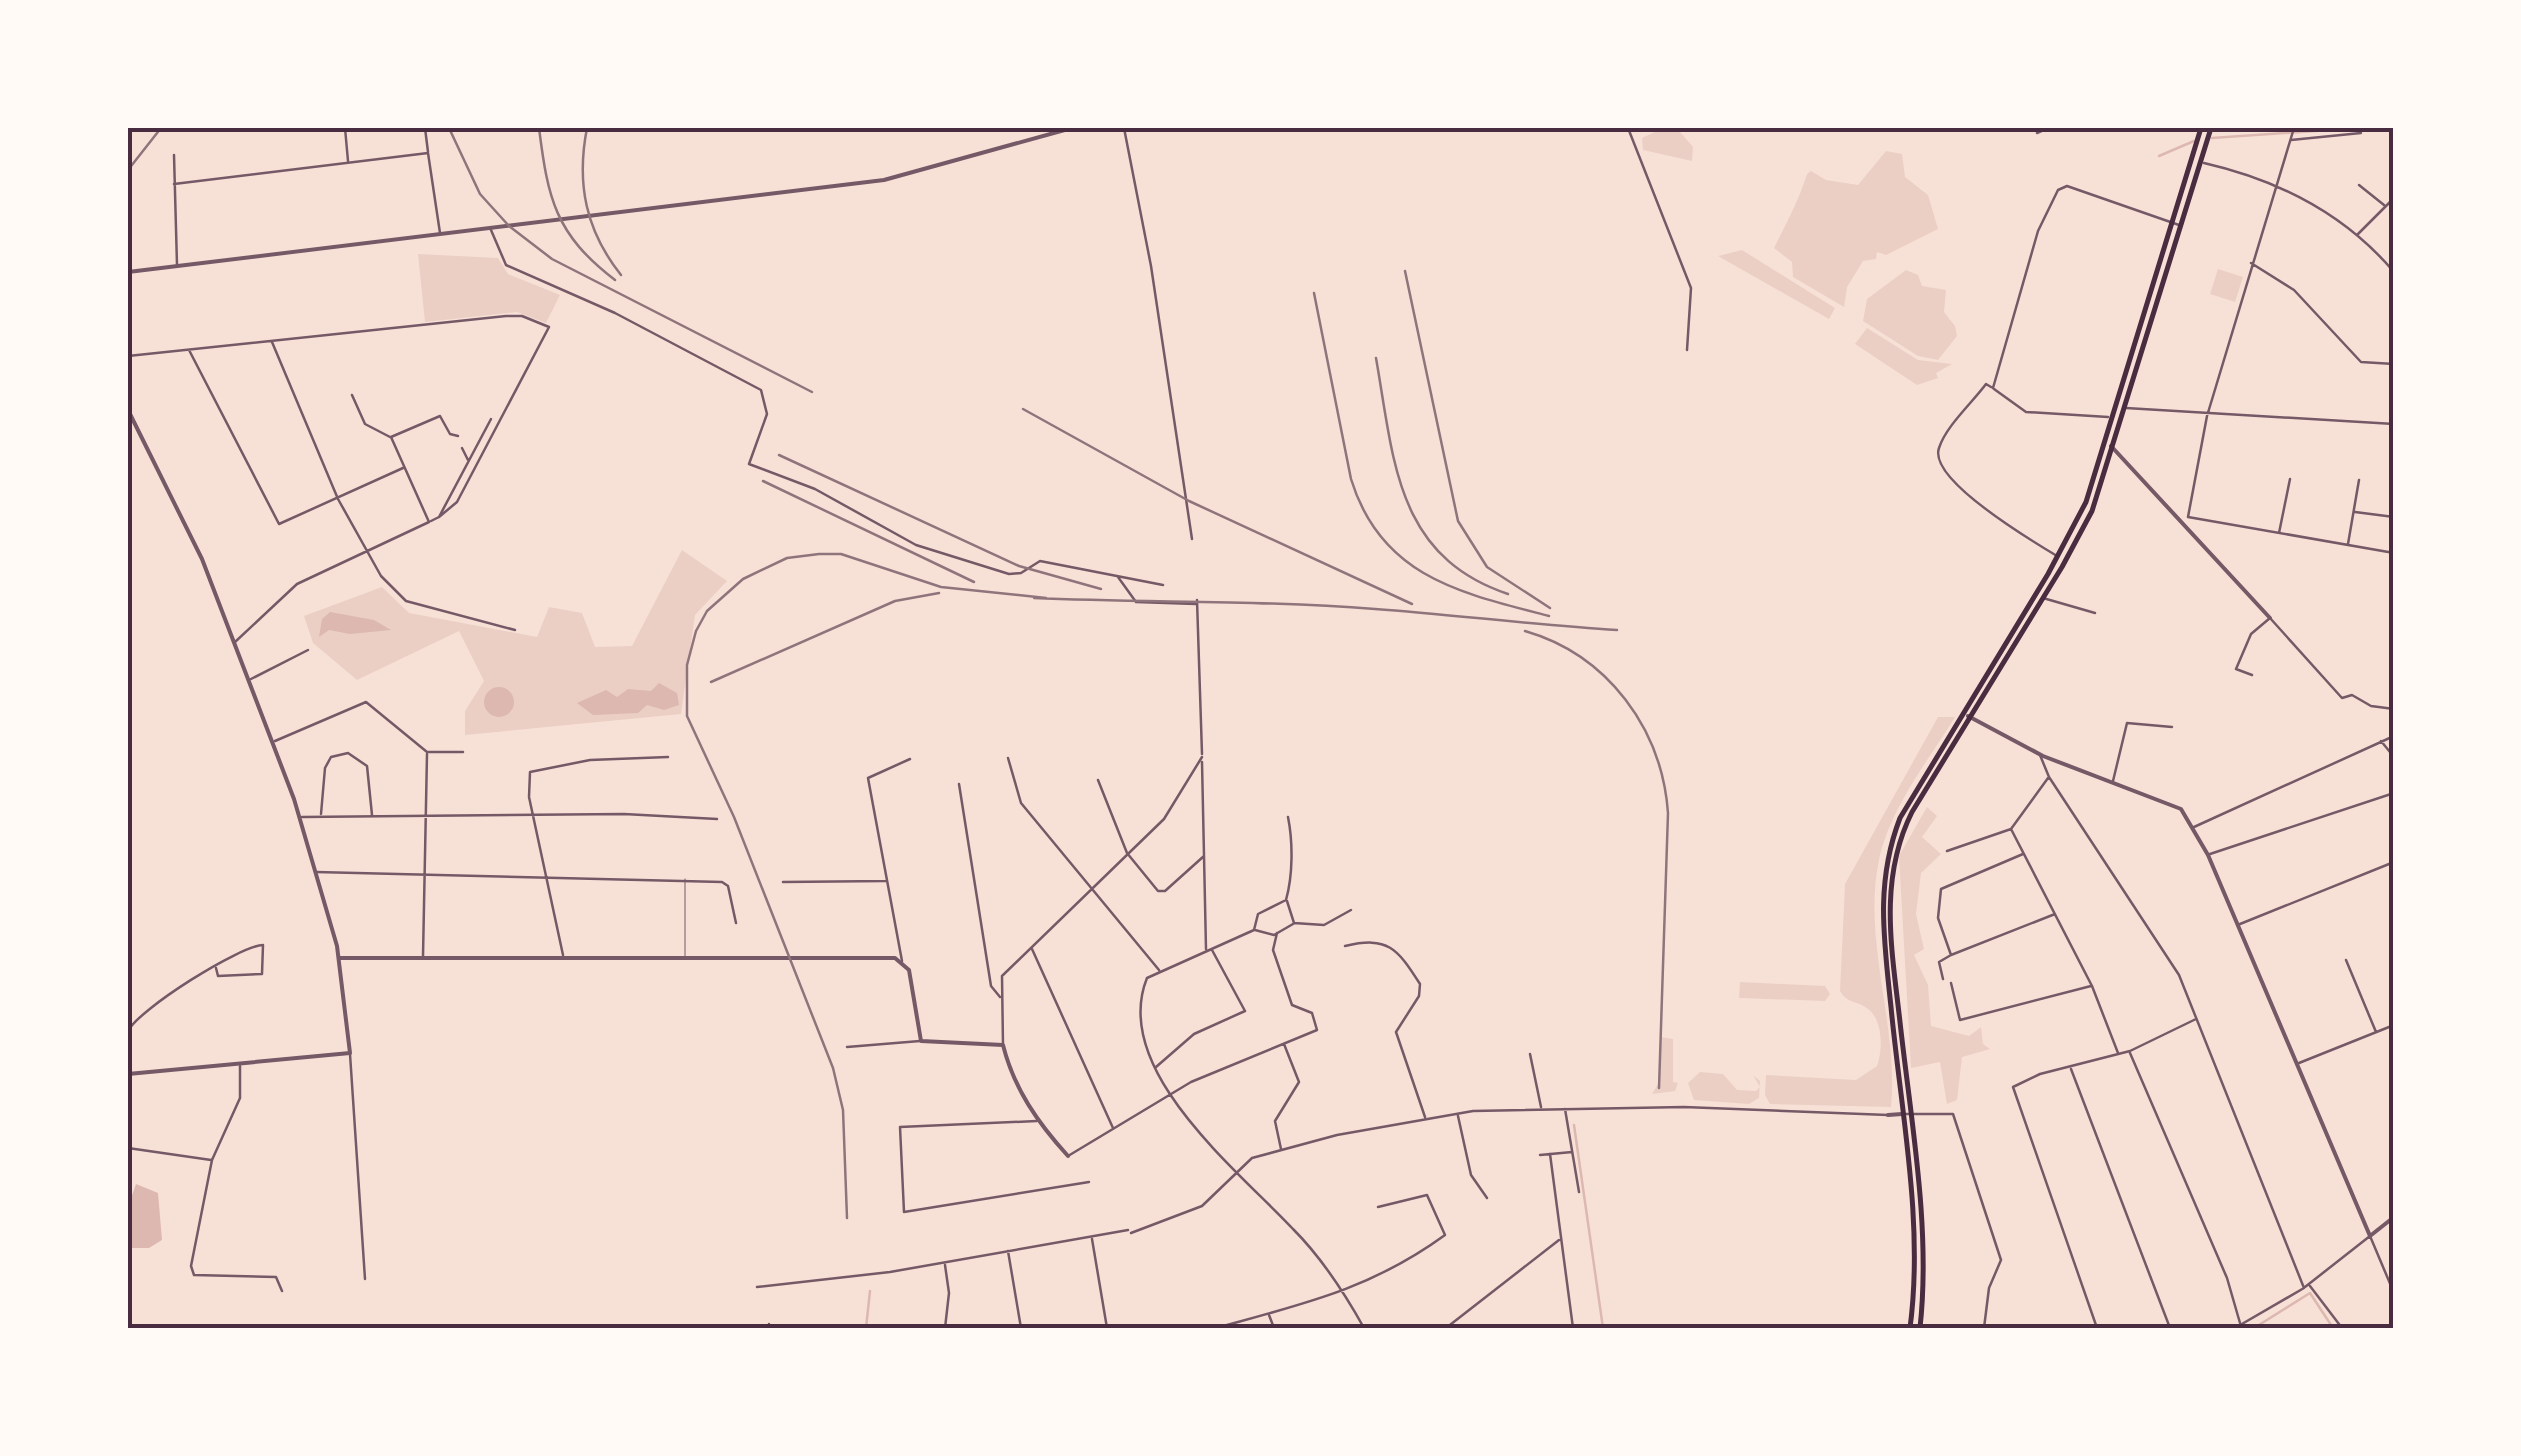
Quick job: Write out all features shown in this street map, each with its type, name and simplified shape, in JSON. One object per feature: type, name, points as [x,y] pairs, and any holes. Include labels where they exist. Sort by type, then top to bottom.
[{"type":"main road","points":[[1920,1328],[1922,1248],[1890,917],[1892,869],[1912,812],[2071,553],[2092,511],[2114,418],[2211,128]]},
{"type":"main road","points":[[1910,1328],[1914,1261],[1881,915],[1884,870],[1900,818],[2058,556],[2110,446],[2125,408],[2200,130]]},
{"type":"main road","points":[[2058,556],[2071,553]]},
{"type":"main road","points":[[2058,556],[2062,567]]},
{"type":"street","points":[[345,128],[348,163]]},
{"type":"street","points":[[425,128],[440,235]]},
{"type":"street","points":[[128,272],[884,180],[1072,128]]},
{"type":"street","points":[[1124,128],[1146,237],[1192,539]]},
{"type":"street","points":[[2036,132],[2048,128]]},
{"type":"street","points":[[2184,524],[2207,416],[2294,128]]},
{"type":"street","points":[[1629,130],[1691,288],[1687,350]]},
{"type":"street","points":[[2290,139],[2360,134]]},
{"type":"street","points":[[174,184],[428,154]]},
{"type":"street","points":[[174,155],[177,266]]},
{"type":"street","points":[[2199,162],[2275,184],[2357,235],[2394,272]]},
{"type":"street","points":[[2360,185],[2385,206]]},
{"type":"street","points":[[1993,388],[2038,230],[2058,190],[2067,186],[2176,224]]},
{"type":"street","points":[[2357,235],[2394,198]]},
{"type":"street","points":[[490,229],[506,265],[615,313],[761,390],[767,414],[749,464],[816,489],[916,545],[1009,574],[1021,573],[1040,561],[1163,585]]},
{"type":"street","points":[[2251,263],[2294,290],[2361,362],[2394,364]]},
{"type":"street","points":[[128,356],[506,316],[522,316],[549,327],[457,502],[439,518],[297,584],[235,642]]},
{"type":"street","points":[[272,340],[364,552],[406,601],[515,630]]},
{"type":"street","points":[[188,349],[279,524],[405,467]]},
{"type":"street","points":[[2058,556],[1956,485],[1940,466],[1938,454],[1986,384],[2026,412],[2114,418]]},
{"type":"street","points":[[352,395],[365,424],[391,437],[429,522]]},
{"type":"street","points":[[2125,408],[2207,416],[2394,424]]},
{"type":"street","points":[[128,410],[189,531],[235,642],[274,742],[316,872],[338,958],[350,1053],[365,1279]]},
{"type":"street","points":[[391,437],[440,416],[450,434],[458,436]]},
{"type":"street","points":[[439,518],[491,419]]},
{"type":"street","points":[[2110,446],[2342,698],[2352,694],[2370,706],[2394,710]]},
{"type":"street","points":[[462,448],[468,461]]},
{"type":"street","points":[[2279,534],[2290,480]]},
{"type":"street","points":[[2348,546],[2358,480]]},
{"type":"street","points":[[2354,512],[2394,517]]},
{"type":"street","points":[[2188,517],[2394,554]]},
{"type":"street","points":[[1118,576],[1136,602],[1197,602],[1206,950]]},
{"type":"street","points":[[2043,598],[2095,613]]},
{"type":"street","points":[[2252,675],[2236,669],[2251,634],[2270,618]]},
{"type":"street","points":[[249,679],[308,650]]},
{"type":"street","points":[[274,742],[371,702],[427,752],[463,752]]},
{"type":"street","points":[[1963,714],[2040,754],[2182,809],[2208,855],[2394,1292]]},
{"type":"street","points":[[2114,781],[2127,722],[2172,727]]},
{"type":"street","points":[[2194,827],[2394,736]]},
{"type":"street","points":[[2380,740],[2394,757]]},
{"type":"street","points":[[422,957],[427,752]]},
{"type":"street","points":[[321,816],[325,768],[331,757],[348,753],[366,766],[372,815]]},
{"type":"street","points":[[2040,754],[2049,777],[2159,941],[2196,1020],[2305,1288],[2342,1328]]},
{"type":"street","points":[[563,957],[533,816],[528,782],[533,769],[590,760],[668,757]]},
{"type":"street","points":[[1202,757],[1178,802],[1002,976],[1003,1045],[1008,1067],[1037,1121],[1068,1156],[1222,1067],[1312,1034],[1319,1025],[1312,1013],[1292,1005],[1273,950],[1277,934]]},
{"type":"street","points":[[1008,758],[1021,804],[1160,972]]},
{"type":"street","points":[[910,759],[868,778],[921,1041]]},
{"type":"street","points":[[1947,851],[2011,829],[2049,777]]},
{"type":"street","points":[[1098,780],[1127,853],[1161,892],[1205,855]]},
{"type":"street","points":[[959,784],[991,986],[1001,997]]},
{"type":"street","points":[[2208,855],[2394,793]]},
{"type":"street","points":[[300,817],[425,814],[717,819]]},
{"type":"street","points":[[1288,817],[1294,844],[1288,860],[1291,882],[1286,900],[1294,923]]},
{"type":"street","points":[[2011,829],[2092,986],[2118,1053]]},
{"type":"street","points":[[1951,955],[1938,918],[1941,889],[2023,854]]},
{"type":"street","points":[[2238,925],[2394,862]]},
{"type":"street","points":[[316,872],[686,880],[728,886],[736,923]]},
{"type":"street","points":[[783,882],[888,881]]},
{"type":"street","points":[[1254,930],[1258,914],[1286,900]]},
{"type":"street","points":[[1351,910],[1324,925],[1294,923],[1277,934],[1254,930],[1147,978],[1144,1040],[1170,1096],[1227,1166],[1237,1171],[1296,1231],[1344,1291],[1364,1328]]},
{"type":"street","points":[[1943,979],[1940,962],[1951,955],[2055,914]]},
{"type":"street","points":[[1345,946],[1384,941],[1420,984],[1418,996],[1396,1032],[1425,1119]]},
{"type":"street","points":[[128,1031],[147,1009],[253,945],[263,945],[262,974],[218,976],[216,968]]},
{"type":"street","points":[[1030,946],[1114,1130]]},
{"type":"street","points":[[1155,1068],[1194,1034],[1245,1011],[1212,950]]},
{"type":"street","points":[[338,958],[685,956],[895,958],[903,962]]},
{"type":"street","points":[[2346,960],[2376,1032]]},
{"type":"street","points":[[1950,984],[1960,1020],[2092,986]]},
{"type":"street","points":[[2097,1328],[2013,1086],[2130,1051],[2196,1020]]},
{"type":"street","points":[[2298,1064],[2394,1025]]},
{"type":"street","points":[[847,1047],[921,1041],[1003,1045]]},
{"type":"street","points":[[1282,1151],[1275,1121],[1300,1082],[1284,1044]]},
{"type":"street","points":[[2130,1051],[2227,1278],[2241,1326]]},
{"type":"street","points":[[128,1074],[350,1053]]},
{"type":"street","points":[[1530,1054],[1541,1108]]},
{"type":"street","points":[[240,1064],[240,1098],[212,1160],[192,1249],[194,1275],[276,1277],[282,1291]]},
{"type":"street","points":[[2070,1068],[2170,1328]]},
{"type":"street","points":[[757,1287],[945,1263],[1129,1232],[1194,1210],[1252,1158],[1337,1135],[1457,1114],[1565,1108],[1952,1114],[1964,1140],[2000,1260],[1990,1288],[1984,1328]]},
{"type":"street","points":[[1565,1108],[1579,1192]]},
{"type":"street","points":[[1457,1114],[1471,1175],[1488,1198]]},
{"type":"street","points":[[1037,1121],[900,1126],[904,1212],[1089,1182]]},
{"type":"street","points":[[128,1148],[212,1160]]},
{"type":"street","points":[[1540,1155],[1572,1152]]},
{"type":"street","points":[[1550,1154],[1573,1328]]},
{"type":"street","points":[[1216,1328],[1344,1291],[1396,1270],[1444,1236],[1427,1194],[1378,1207]]},
{"type":"street","points":[[2235,1328],[2305,1288],[2394,1216]]},
{"type":"street","points":[[1092,1238],[1107,1328]]},
{"type":"street","points":[[1446,1328],[1560,1238]]},
{"type":"street","points":[[1008,1252],[1022,1328]]},
{"type":"street","points":[[945,1263],[949,1294],[945,1328]]},
{"type":"street","points":[[1269,1314],[1274,1328]]},
{"type":"lane","points":[[1629,130],[1641,128]]},
{"type":"lane","points":[[685,956],[686,880]]},
{"type":"shaded area","points":[[1657,131],[1680,132],[1693,147],[1692,161],[1643,150],[1642,138]]},
{"type":"shaded area","points":[[1886,151],[1902,154],[1905,177],[1928,195],[1938,229],[1886,255],[1877,252],[1876,259],[1863,261],[1847,287],[1844,307],[1793,277],[1792,262],[1774,248],[1807,174],[1811,171],[1826,180],[1858,185]]},
{"type":"shaded area","points":[[1742,250],[1835,308],[1829,319],[1718,256]]},
{"type":"shaded area","points":[[418,254],[498,258],[508,274],[560,295],[546,323],[517,312],[425,322]]},
{"type":"shaded area","points":[[2218,269],[2243,277],[2235,302],[2210,294]]},
{"type":"shaded area","points":[[1906,270],[1918,275],[1922,286],[1946,290],[1944,312],[1955,326],[1957,336],[1938,360],[1918,356],[1863,321],[1867,299]]},
{"type":"shaded area","points":[[1867,328],[1918,360],[1952,364],[1936,373],[1938,378],[1917,385],[1855,344]]},
{"type":"shaded area","points":[[682,550],[727,581],[695,615],[681,714],[465,735],[465,711],[484,681],[459,631],[357,680],[313,643],[304,616],[382,587],[409,613],[537,637],[549,607],[582,613],[595,647],[632,646]]},
{"type":"shaded area","points":[[330,612],[374,620],[391,630],[350,634],[329,630],[319,637],[322,619]]},
{"type":"shaded area","points":[[659,683],[677,693],[679,705],[664,710],[647,705],[638,713],[593,715],[577,703],[606,690],[617,697],[628,689],[651,691]]},
{"type":"shaded area","points":[[499,687],[513,696],[514,702],[505,716],[499,717],[485,708],[484,702],[493,688]]},
{"type":"shaded area","points":[[1938,717],[1955,717],[1892,822],[1879,860],[1875,891],[1877,952],[1890,1046],[1891,1107],[1770,1104],[1765,1095],[1766,1075],[1856,1080],[1877,1066],[1881,1044],[1877,1020],[1868,1009],[1840,991],[1845,884]]},
{"type":"shaded area","points":[[1927,807],[1937,816],[1922,837],[1941,854],[1921,873],[1916,914],[1924,949],[1914,955],[1928,985],[1931,1026],[1969,1036],[1981,1027],[1983,1044],[1990,1049],[1962,1057],[1957,1100],[1947,1104],[1940,1062],[1911,1068],[1899,856]]},
{"type":"shaded area","points":[[1740,982],[1825,986],[1830,994],[1825,1001],[1739,998]]},
{"type":"shaded area","points":[[1661,1037],[1673,1039],[1673,1082],[1678,1083],[1675,1091],[1652,1094],[1658,1084]]},
{"type":"shaded area","points":[[1700,1072],[1723,1074],[1737,1090],[1756,1091],[1760,1087],[1759,1098],[1749,1104],[1694,1100],[1688,1083]]},
{"type":"shaded area","points":[[136,1184],[158,1193],[162,1240],[149,1248],[128,1248],[128,1207]]},
{"type":"waterway","points":[[2212,138],[2360,128]]},
{"type":"waterway","points":[[2159,156],[2194,141]]},
{"type":"waterway","points":[[1574,1125],[1603,1328]]},
{"type":"waterway","points":[[866,1328],[870,1291]]},
{"type":"waterway","points":[[2254,1328],[2310,1293],[2333,1328]]},
{"type":"railway","points":[[128,170],[161,128]]},
{"type":"railway","points":[[449,128],[480,194],[509,226],[552,259],[812,392]]},
{"type":"railway","points":[[539,128],[546,175],[558,213],[579,247],[615,280]]},
{"type":"railway","points":[[587,128],[583,168],[587,206],[599,241],[621,275]]},
{"type":"railway","points":[[1405,271],[1458,521],[1487,567],[1550,608]]},
{"type":"railway","points":[[1314,293],[1351,479],[1382,539],[1428,576],[1485,599],[1549,616]]},
{"type":"railway","points":[[1376,358],[1396,467],[1406,500],[1421,529],[1442,555],[1471,577],[1508,594]]},
{"type":"railway","points":[[1023,409],[1189,501],[1412,604]]},
{"type":"railway","points":[[779,455],[1019,566],[1101,589]]},
{"type":"railway","points":[[763,481],[974,582]]},
{"type":"railway","points":[[847,1218],[843,1110],[833,1068],[734,817],[687,716],[687,665],[696,631],[707,611],[743,579],[787,558],[819,554],[841,554],[941,587],[1046,598]]},
{"type":"railway","points":[[711,682],[895,601],[939,593]]},
{"type":"railway","points":[[1034,598],[1332,606],[1617,630]]},
{"type":"railway","points":[[1525,631],[1555,642],[1605,677],[1642,725],[1664,782],[1668,813],[1659,1088]]}]
